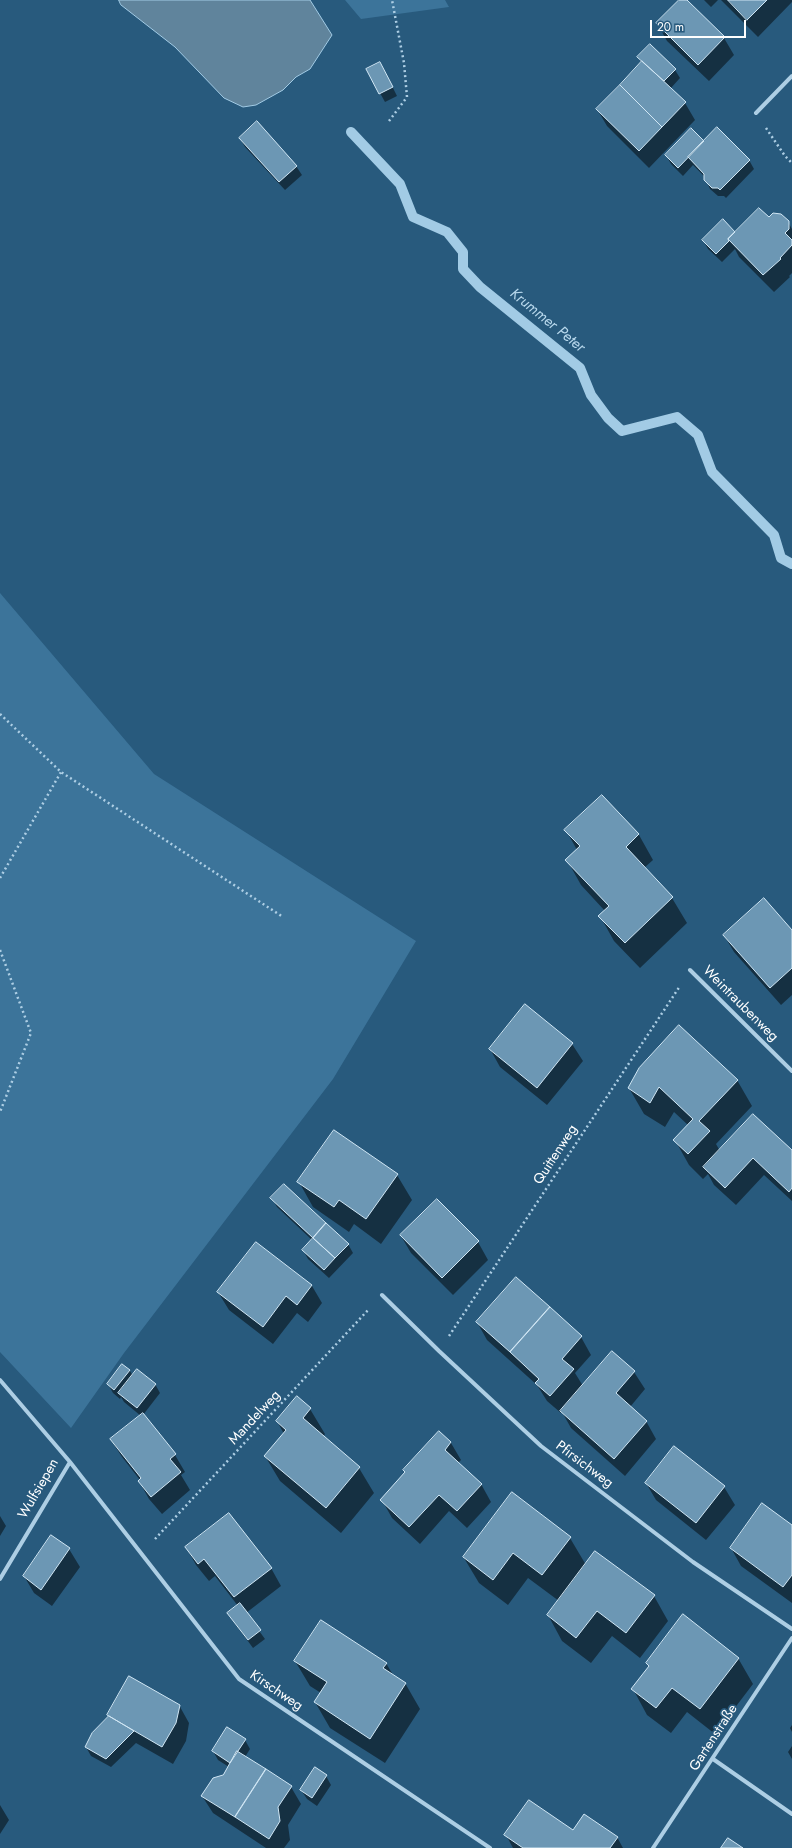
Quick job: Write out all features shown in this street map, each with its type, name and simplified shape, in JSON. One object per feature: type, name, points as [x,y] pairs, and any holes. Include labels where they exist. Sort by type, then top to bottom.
[{"type":"street","points":[[756,113],[792,76]]},
{"type":"street","name":"Weintraubenweg","points":[[690,970],[792,1071]]},
{"type":"street","name":"Pfirsichweg","points":[[382,1295],[439,1351],[541,1446],[693,1562],[792,1629]]},
{"type":"street","name":"Wulfsiepen","points":[[0,1380],[70,1462],[0,1579]]},
{"type":"street","name":"Kirschweg","points":[[70,1462],[238,1679],[490,1848]]},
{"type":"street","name":"Gartenstraße","points":[[653,1848],[792,1638]]},
{"type":"street","points":[[713,1759],[792,1814]]},
{"type":"path","points":[[389,121],[408,97],[404,63],[392,0]]},
{"type":"path","points":[[756,113],[785,156],[792,163]]},
{"type":"path","points":[[0,714],[61,772],[283,917]]},
{"type":"path","points":[[0,878],[61,772]]},
{"type":"path","points":[[0,950],[31,1033],[0,1112]]},
{"type":"path","name":"Quittenweg","points":[[439,1351],[690,970]]},
{"type":"path","name":"Mandelweg","points":[[141,1553],[179,1515],[382,1295]]},
{"type":"shaded area","points":[[119,0],[310,0],[332,35],[310,69],[296,77],[283,90],[256,105],[243,107],[224,98],[175,47],[121,5]]},
{"type":"shaded area","points":[[345,0],[445,0],[449,7],[361,19]]},
{"type":"shaded area","points":[[0,593],[154,774],[416,941],[333,1079],[124,1353],[71,1428],[0,1352]]},
{"type":"building","points":[[679,0],[687,0],[725,37],[698,65],[656,23]]},
{"type":"building","points":[[728,0],[767,0],[747,20]]},
{"type":"building","points":[[650,44],[676,69],[664,81],[637,57]]},
{"type":"building","points":[[642,61],[686,102],[662,127],[620,85]]},
{"type":"building","points":[[380,62],[393,87],[379,94],[366,69]]},
{"type":"building","points":[[620,85],[662,127],[639,151],[596,109]]},
{"type":"building","points":[[257,121],[297,166],[279,182],[239,138]]},
{"type":"building","points":[[717,127],[750,160],[720,190],[718,188],[712,188],[704,180],[704,174],[688,157]]},
{"type":"building","points":[[691,128],[704,141],[678,168],[665,155]]},
{"type":"building","points":[[759,208],[769,217],[773,213],[781,214],[789,221],[789,229],[785,233],[792,240],[792,245],[780,258],[781,259],[763,275],[728,239]]},
{"type":"building","points":[[723,219],[735,232],[728,239],[729,241],[716,254],[702,240]]},
{"type":"building","points":[[602,795],[639,834],[626,847],[673,897],[625,943],[598,916],[609,906],[565,860],[580,846],[564,830]]},
{"type":"building","points":[[764,898],[792,930],[792,968],[770,988],[723,935]]},
{"type":"building","points":[[525,1004],[573,1043],[537,1088],[489,1049]]},
{"type":"building","points":[[679,1025],[738,1080],[699,1121],[710,1131],[688,1154],[673,1140],[693,1119],[659,1087],[650,1103],[628,1088],[639,1068]]},
{"type":"building","points":[[753,1114],[792,1150],[792,1188],[789,1192],[753,1158],[725,1188],[703,1167]]},
{"type":"building","points":[[334,1130],[398,1174],[366,1219],[339,1200],[334,1207],[297,1182]]},
{"type":"building","points":[[284,1184],[326,1223],[313,1238],[270,1198]]},
{"type":"building","points":[[437,1199],[479,1241],[442,1278],[400,1235]]},
{"type":"building","points":[[326,1223],[349,1244],[335,1258],[313,1238]]},
{"type":"building","points":[[313,1238],[335,1258],[324,1270],[302,1250]]},
{"type":"building","points":[[256,1242],[312,1285],[297,1305],[286,1296],[263,1327],[217,1292]]},
{"type":"building","points":[[516,1277],[550,1307],[510,1352],[476,1322]]},
{"type":"building","points":[[550,1307],[582,1336],[562,1359],[574,1369],[550,1396],[535,1383],[539,1379],[510,1352]]},
{"type":"building","points":[[612,1351],[635,1371],[616,1393],[647,1421],[614,1459],[560,1411]]},
{"type":"building","points":[[122,1364],[130,1370],[114,1390],[107,1384]]},
{"type":"building","points":[[137,1369],[156,1384],[137,1408],[118,1393]]},
{"type":"building","points":[[297,1396],[311,1408],[303,1418],[360,1467],[326,1508],[264,1456],[286,1430],[276,1421]]},
{"type":"building","points":[[143,1413],[176,1454],[170,1459],[181,1472],[151,1497],[138,1481],[141,1478],[110,1439]]},
{"type":"building","points":[[439,1431],[451,1442],[445,1450],[482,1484],[457,1511],[439,1495],[409,1527],[380,1500],[405,1472],[403,1470]]},
{"type":"building","points":[[674,1446],[725,1486],[696,1523],[645,1483]]},
{"type":"building","points":[[512,1492],[571,1537],[542,1575],[513,1553],[493,1580],[463,1557]]},
{"type":"building","points":[[762,1503],[792,1525],[792,1575],[783,1587],[730,1548]]},
{"type":"building","points":[[229,1513],[272,1568],[234,1597],[204,1559],[198,1564],[185,1547]]},
{"type":"building","points":[[51,1535],[70,1548],[41,1590],[23,1576]]},
{"type":"building","points":[[595,1551],[655,1595],[626,1633],[597,1611],[576,1638],[547,1615]]},
{"type":"building","points":[[240,1603],[261,1630],[248,1640],[227,1613]]},
{"type":"building","points":[[683,1614],[739,1658],[700,1709],[672,1688],[656,1708],[631,1689],[649,1666],[646,1663]]},
{"type":"building","points":[[321,1620],[387,1663],[383,1668],[406,1683],[370,1739],[314,1702],[327,1682],[294,1661]]},
{"type":"building","points":[[129,1676],[180,1705],[176,1723],[162,1747],[107,1715]]},
{"type":"building","points":[[109,1716],[134,1731],[106,1759],[85,1747],[92,1733]]},
{"type":"building","points":[[227,1727],[246,1739],[230,1763],[212,1751]]},
{"type":"building","points":[[237,1751],[266,1769],[235,1817],[201,1796],[213,1778],[223,1775]]},
{"type":"building","points":[[315,1767],[327,1775],[312,1798],[300,1790]]},
{"type":"building","points":[[266,1769],[292,1786],[278,1807],[280,1821],[269,1839],[235,1817]]},
{"type":"building","points":[[529,1800],[573,1830],[584,1814],[618,1837],[610,1848],[523,1848],[504,1835]]},
{"type":"building","points":[[728,1838],[743,1848],[721,1848]]},
{"type":"waterway","name":"Krummer Peter","points":[[351,132],[400,184],[413,217],[447,232],[463,252],[463,269],[480,287],[580,368],[591,395],[608,418],[622,431],[677,417],[698,435],[712,472],[774,535],[781,558],[792,564]]}]
